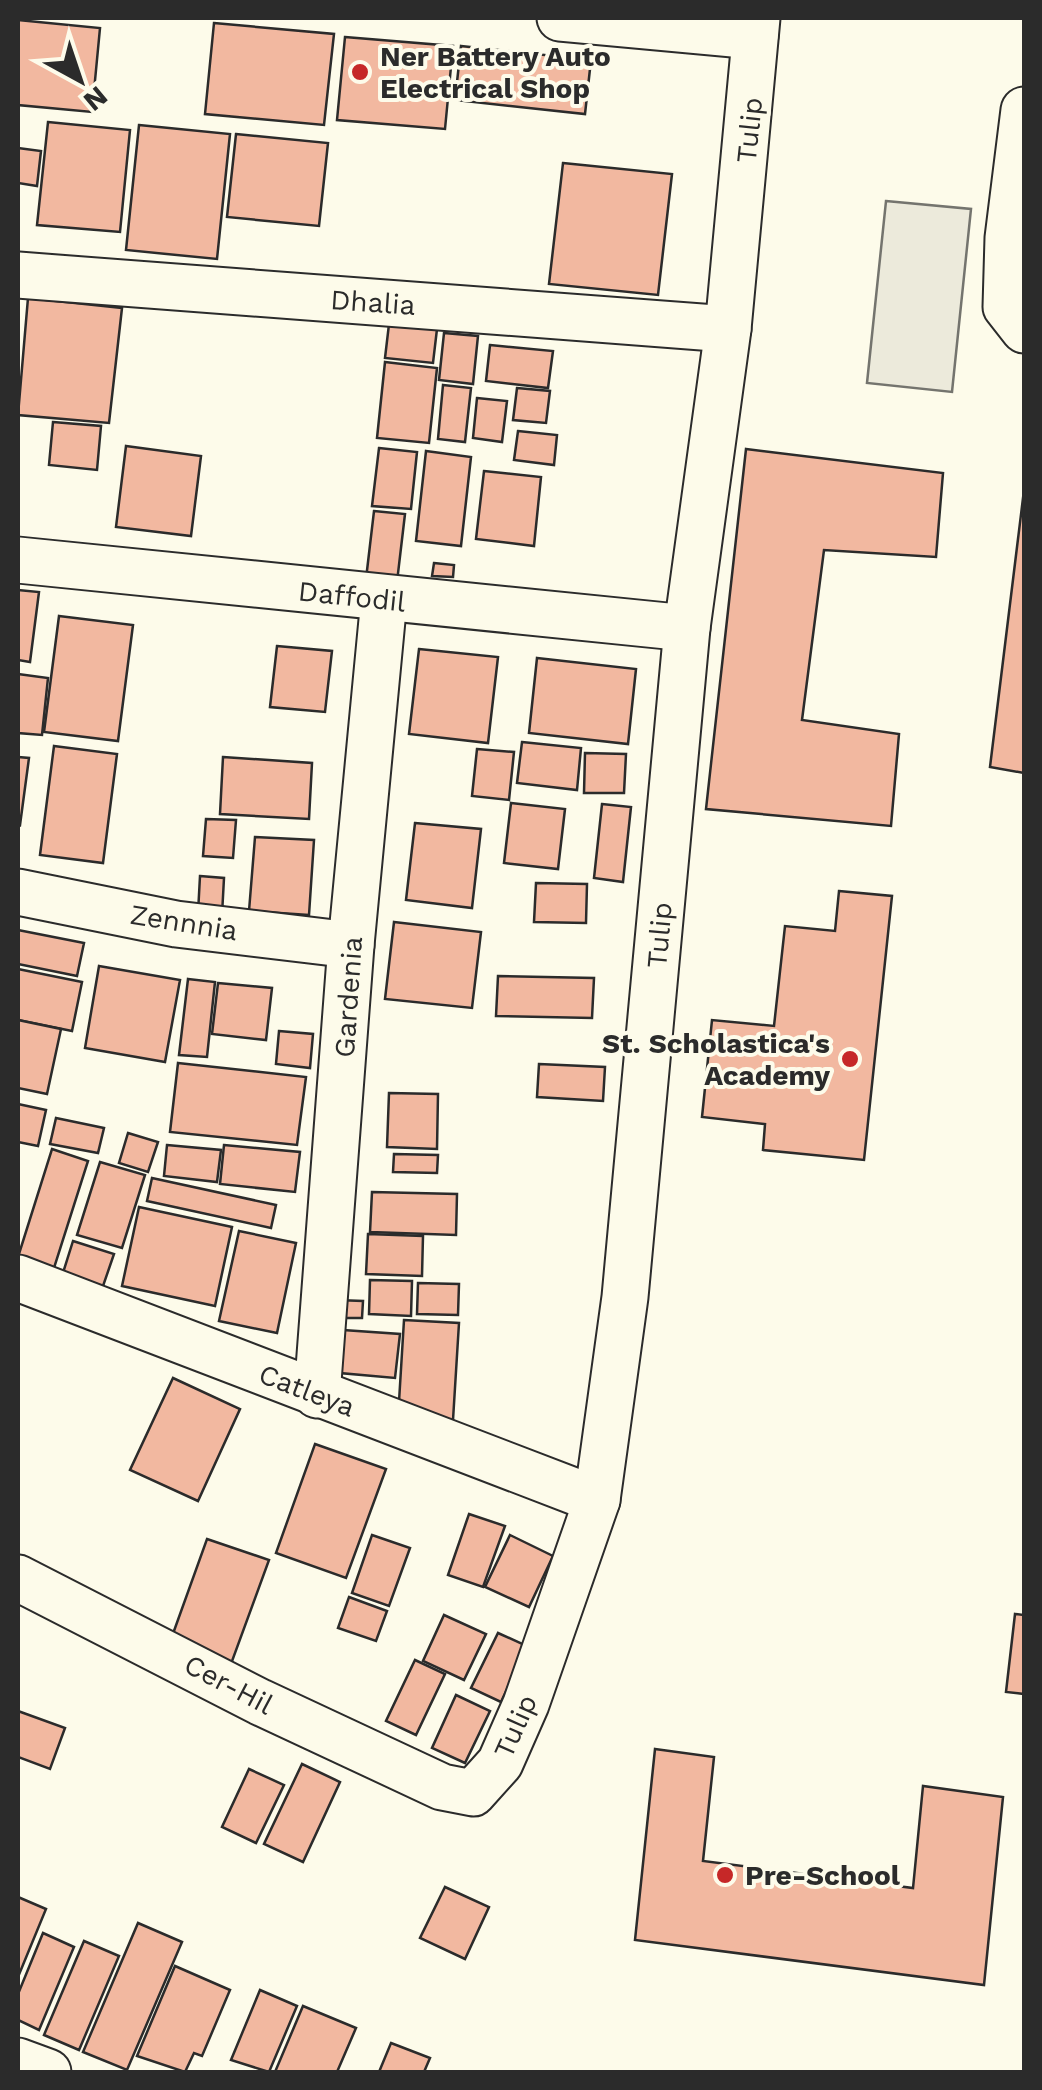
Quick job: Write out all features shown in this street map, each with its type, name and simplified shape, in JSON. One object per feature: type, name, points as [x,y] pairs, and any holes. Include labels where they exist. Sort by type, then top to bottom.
[{"type":"street","points":[[560,18],[756,27]]},
{"type":"street","name":"Tulip","points":[[442,1787],[473,1793],[500,1762],[526,1704],[597,1500],[626,1296],[687,628],[728,329],[754,90],[756,27]]},
{"type":"street","points":[[1024,110],[1008,238],[1006,307],[1024,330]]},
{"type":"street","name":"Dhalia","points":[[18,275],[728,329]]},
{"type":"street","name":"Daffodil","points":[[18,560],[687,628]]},
{"type":"street","name":"Gardenia","points":[[317,1395],[351,946],[384,599]]},
{"type":"street","name":"Zennnia","points":[[18,892],[176,924],[351,946]]},
{"type":"street","name":"Catleya","points":[[18,1278],[597,1500]]},
{"type":"street","name":"Cer-Hil","points":[[18,1578],[127,1630],[260,1702],[442,1787]]},
{"type":"street","points":[[18,2061],[48,2072]]},
{"type":"shaded area","points":[[886,201],[971,209],[952,392],[867,383]]},
{"type":"building","points":[[18,20],[100,28],[92,112],[18,105]]},
{"type":"building","points":[[214,23],[334,34],[324,125],[205,114]]},
{"type":"building","points":[[345,37],[453,46],[445,129],[337,120]]},
{"type":"building","points":[[461,46],[591,60],[585,114],[455,100]]},
{"type":"building","points":[[48,122],[130,130],[120,232],[37,225]]},
{"type":"building","points":[[139,125],[230,134],[217,259],[126,250]]},
{"type":"building","points":[[236,134],[328,143],[319,226],[227,217]]},
{"type":"building","points":[[18,148],[41,151],[37,186],[18,183]]},
{"type":"building","points":[[563,163],[672,174],[658,295],[549,284]]},
{"type":"building","points":[[28,298],[122,308],[109,423],[18,415]]},
{"type":"building","points":[[389,324],[437,329],[433,363],[385,358]]},
{"type":"building","points":[[444,333],[478,336],[473,384],[439,380]]},
{"type":"building","points":[[490,345],[553,351],[548,388],[486,381]]},
{"type":"building","points":[[385,362],[437,368],[429,443],[377,438]]},
{"type":"building","points":[[443,385],[471,388],[465,442],[438,439]]},
{"type":"building","points":[[517,388],[550,391],[546,423],[513,420]]},
{"type":"building","points":[[477,398],[507,401],[502,442],[473,438]]},
{"type":"building","points":[[53,422],[101,426],[97,470],[49,465]]},
{"type":"building","points":[[518,431],[557,435],[554,465],[514,460]]},
{"type":"building","points":[[126,446],[201,456],[191,536],[116,527]]},
{"type":"building","points":[[379,448],[417,452],[411,509],[372,506]]},
{"type":"building","points":[[746,449],[943,473],[936,557],[824,550],[802,720],[899,734],[891,826],[706,809]]},
{"type":"building","points":[[426,451],[471,457],[461,546],[416,541]]},
{"type":"building","points":[[484,471],[541,477],[534,546],[476,539]]},
{"type":"building","points":[[1024,490],[1024,773],[990,767]]},
{"type":"building","points":[[374,511],[405,514],[397,582],[366,579]]},
{"type":"building","points":[[434,563],[454,565],[453,577],[432,576]]},
{"type":"building","points":[[18,590],[39,592],[30,662],[18,660]]},
{"type":"building","points":[[59,616],[133,625],[118,741],[44,732]]},
{"type":"building","points":[[277,646],[332,651],[325,712],[270,707]]},
{"type":"building","points":[[419,649],[498,657],[488,743],[409,734]]},
{"type":"building","points":[[537,658],[636,669],[628,744],[529,733]]},
{"type":"building","points":[[18,674],[48,678],[42,735],[18,733]]},
{"type":"building","points":[[522,742],[581,748],[577,790],[517,783]]},
{"type":"building","points":[[54,746],[117,754],[103,863],[40,855]]},
{"type":"building","points":[[477,749],[514,752],[509,800],[472,796]]},
{"type":"building","points":[[585,753],[626,754],[624,793],[584,793]]},
{"type":"building","points":[[18,757],[29,758],[20,825],[18,824]]},
{"type":"building","points":[[223,757],[312,763],[309,819],[220,814]]},
{"type":"building","points":[[511,803],[565,809],[558,869],[504,863]]},
{"type":"building","points":[[602,804],[631,807],[623,882],[594,878]]},
{"type":"building","points":[[206,819],[236,820],[233,858],[203,856]]},
{"type":"building","points":[[415,823],[481,829],[472,908],[406,900]]},
{"type":"building","points":[[255,837],[314,840],[309,915],[249,911]]},
{"type":"building","points":[[200,876],[224,878],[222,915],[198,913]]},
{"type":"building","points":[[536,883],[587,884],[586,923],[534,922]]},
{"type":"building","points":[[839,891],[892,896],[864,1160],[763,1150],[765,1124],[702,1117],[712,1020],[774,1026],[785,926],[835,931]]},
{"type":"building","points":[[394,922],[481,932],[472,1008],[385,999]]},
{"type":"building","points":[[18,930],[84,943],[77,976],[18,964]]},
{"type":"building","points":[[99,966],[180,980],[165,1062],[85,1048]]},
{"type":"building","points":[[18,969],[82,982],[72,1031],[18,1020]]},
{"type":"building","points":[[498,976],[594,978],[592,1018],[496,1016]]},
{"type":"building","points":[[188,979],[215,982],[207,1057],[179,1055]]},
{"type":"building","points":[[218,983],[272,988],[266,1040],[212,1034]]},
{"type":"building","points":[[18,1020],[61,1029],[47,1094],[18,1088]]},
{"type":"building","points":[[279,1031],[313,1034],[310,1068],[276,1064]]},
{"type":"building","points":[[178,1063],[306,1077],[297,1145],[170,1132]]},
{"type":"building","points":[[539,1064],[605,1067],[603,1101],[537,1097]]},
{"type":"building","points":[[389,1093],[438,1094],[437,1149],[387,1147]]},
{"type":"building","points":[[18,1104],[46,1110],[38,1146],[18,1142]]},
{"type":"building","points":[[56,1118],[104,1128],[98,1153],[50,1144]]},
{"type":"building","points":[[128,1133],[158,1142],[148,1172],[119,1163]]},
{"type":"building","points":[[167,1145],[221,1150],[217,1182],[164,1176]]},
{"type":"building","points":[[224,1145],[300,1152],[295,1192],[220,1184]]},
{"type":"building","points":[[52,1149],[88,1161],[54,1268],[18,1257]]},
{"type":"building","points":[[394,1154],[438,1155],[437,1173],[393,1172]]},
{"type":"building","points":[[100,1162],[145,1175],[122,1248],[77,1235]]},
{"type":"building","points":[[152,1178],[276,1205],[271,1228],[147,1201]]},
{"type":"building","points":[[372,1192],[457,1194],[456,1235],[370,1232]]},
{"type":"building","points":[[139,1207],[232,1227],[215,1306],[122,1286]]},
{"type":"building","points":[[239,1231],[296,1243],[277,1333],[219,1321]]},
{"type":"building","points":[[368,1234],[423,1236],[422,1276],[366,1274]]},
{"type":"building","points":[[73,1241],[114,1254],[102,1289],[62,1276]]},
{"type":"building","points":[[370,1280],[412,1281],[411,1316],[369,1314]]},
{"type":"building","points":[[418,1283],[459,1284],[458,1315],[417,1314]]},
{"type":"building","points":[[336,1300],[363,1301],[362,1318],[336,1318]]},
{"type":"building","points":[[404,1320],[459,1323],[453,1420],[398,1418]]},
{"type":"building","points":[[343,1330],[400,1334],[395,1378],[340,1373]]},
{"type":"building","points":[[173,1378],[240,1409],[198,1501],[130,1470]]},
{"type":"building","points":[[315,1444],[386,1469],[346,1578],[276,1553]]},
{"type":"building","points":[[469,1514],[505,1526],[483,1587],[448,1575]]},
{"type":"building","points":[[372,1535],[410,1548],[389,1606],[352,1593]]},
{"type":"building","points":[[510,1535],[553,1556],[529,1607],[485,1587]]},
{"type":"building","points":[[207,1539],[269,1560],[231,1664],[170,1642]]},
{"type":"building","points":[[349,1597],[387,1611],[376,1641],[338,1628]]},
{"type":"building","points":[[1015,1614],[1024,1615],[1024,1694],[1006,1692]]},
{"type":"building","points":[[444,1615],[486,1634],[464,1680],[423,1661]]},
{"type":"building","points":[[498,1633],[527,1646],[501,1702],[471,1688]]},
{"type":"building","points":[[415,1660],[445,1674],[416,1735],[386,1721]]},
{"type":"building","points":[[456,1695],[490,1711],[465,1763],[432,1748]]},
{"type":"building","points":[[18,1711],[65,1728],[50,1769],[18,1757]]},
{"type":"building","name":"Pre-School","points":[[655,1749],[714,1757],[703,1861],[913,1888],[923,1786],[1003,1797],[984,1985],[635,1940]]},
{"type":"building","points":[[302,1764],[340,1782],[303,1862],[264,1844]]},
{"type":"building","points":[[249,1769],[284,1785],[256,1843],[222,1827]]},
{"type":"building","points":[[445,1887],[489,1907],[465,1959],[420,1938]]},
{"type":"building","points":[[18,1897],[46,1909],[18,1977]]},
{"type":"building","points":[[138,1923],[182,1942],[127,2070],[83,2052]]},
{"type":"building","points":[[43,1933],[74,1947],[39,2030],[18,2020],[18,1994]]},
{"type":"building","points":[[84,1941],[119,1956],[79,2050],[44,2035]]},
{"type":"building","points":[[175,1966],[230,1990],[202,2056],[194,2053],[185,2072],[137,2056]]},
{"type":"building","points":[[260,1990],[297,2006],[269,2072],[231,2060]]},
{"type":"building","points":[[303,2006],[356,2028],[337,2072],[275,2072]]},
{"type":"building","points":[[391,2043],[430,2058],[424,2072],[379,2072]]},
{"type":"place","name":"Ner Battery Auto Electrical Shop","points":[[360,72]]},
{"type":"place","name":"St. Scholastica's Academy","points":[[850,1059]]},
{"type":"place","name":"Pre-School","points":[[725,1875]]}]
